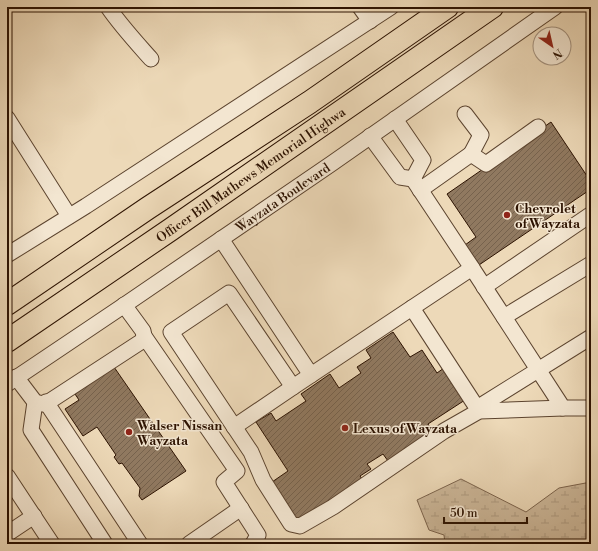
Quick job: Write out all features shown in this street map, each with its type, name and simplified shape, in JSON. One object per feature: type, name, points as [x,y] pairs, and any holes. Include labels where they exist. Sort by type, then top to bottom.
[{"type":"highway","points":[[7,304],[148,208],[310,102],[447,7]]},
{"type":"highway","name":"Officer Bill Mathews Memorial Highwa","points":[[7,341],[492,7]]},
{"type":"street","points":[[108,7],[127,32],[151,59]]},
{"type":"street","points":[[360,7],[370,21]]},
{"type":"street","points":[[7,255],[70,216],[391,7]]},
{"type":"street","name":"Wayzata Boulevard","points":[[12,380],[221,239],[556,7]]},
{"type":"street","points":[[417,184],[471,154],[481,136],[465,114]]},
{"type":"street","points":[[7,118],[70,216]]},
{"type":"street","points":[[395,119],[423,160],[417,184]]},
{"type":"street","points":[[471,154],[486,164],[538,127]]},
{"type":"street","points":[[370,136],[400,177],[417,184],[563,408]]},
{"type":"street","points":[[484,287],[590,215]]},
{"type":"street","points":[[221,239],[311,375]]},
{"type":"street","points":[[504,317],[591,264]]},
{"type":"street","points":[[234,427],[472,268]]},
{"type":"street","points":[[294,387],[229,293],[171,332],[251,452],[263,480],[291,524],[300,526],[333,507],[444,431],[591,337]]},
{"type":"street","points":[[124,305],[237,471],[224,482],[258,535],[253,544]]},
{"type":"street","points":[[412,308],[478,409]]},
{"type":"street","points":[[105,544],[31,430],[41,402],[142,341],[144,336]]},
{"type":"street","points":[[12,380],[41,402],[140,544]]},
{"type":"street","points":[[478,409],[591,408]]},
{"type":"street","points":[[7,476],[52,544]]},
{"type":"street","points":[[189,544],[241,508]]},
{"type":"street","points":[[7,534],[34,516]]},
{"type":"green space","points":[[461,479],[526,512],[559,488],[591,482],[591,544],[445,544],[444,535],[429,530],[417,500]]},
{"type":"building","name":"Chevrolet of Wayzata","points":[[551,122],[591,182],[591,189],[479,265],[465,245],[476,237],[447,194]]},
{"type":"building","name":"Lexus of Wayzata","points":[[393,332],[410,357],[422,350],[437,373],[444,368],[465,400],[428,424],[432,431],[388,461],[383,454],[367,464],[371,469],[360,476],[362,479],[298,522],[272,482],[288,471],[256,422],[271,413],[276,421],[306,401],[301,394],[330,374],[339,388],[361,373],[357,367],[371,358],[366,350]]},
{"type":"building","name":"Walser Nissan Wayzata","points":[[114,367],[186,471],[142,500],[139,496],[140,488],[122,463],[119,464],[114,457],[116,455],[97,427],[83,436],[65,409],[79,400],[75,394]]},
{"type":"place","name":"Chevrolet of Wayzata","points":[[507,215]]},
{"type":"place","name":"Lexus of Wayzata","points":[[345,428]]},
{"type":"place","name":"Walser Nissan Wayzata","points":[[129,432]]}]
